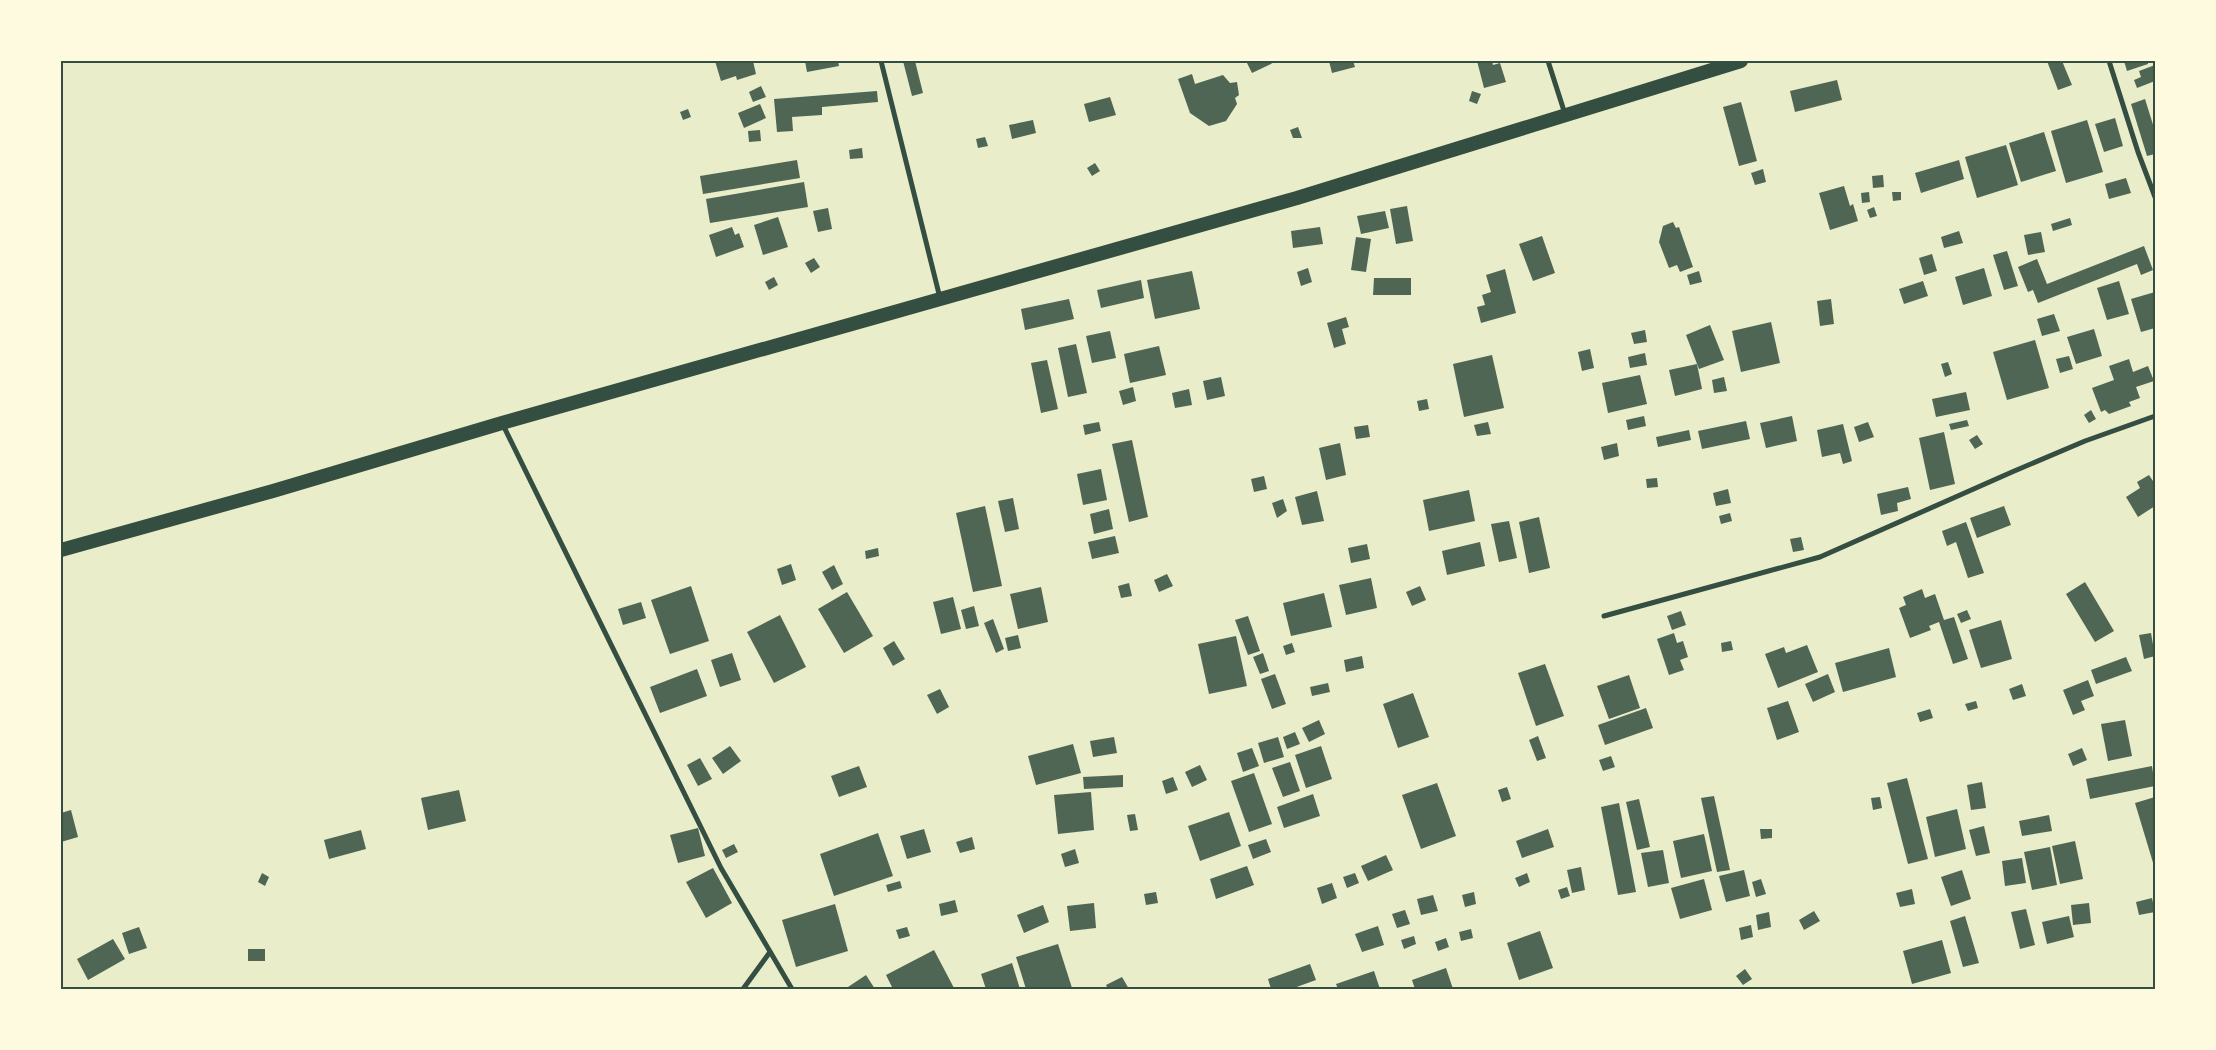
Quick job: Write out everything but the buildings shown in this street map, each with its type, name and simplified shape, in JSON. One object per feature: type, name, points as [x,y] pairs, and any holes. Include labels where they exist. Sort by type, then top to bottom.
[{"type":"highway","points":[[61,550],[1296,198],[1742,61]]},
{"type":"street","points":[[881,61],[941,300]]},
{"type":"street","points":[[1548,61],[1565,115]]},
{"type":"street","points":[[2109,61],[2138,152],[2155,197]]},
{"type":"street","points":[[1604,616],[1820,557],[2030,464],[2155,416]]},
{"type":"street","points":[[502,423],[716,859],[792,989]]},
{"type":"street","points":[[743,989],[770,952]]}]
